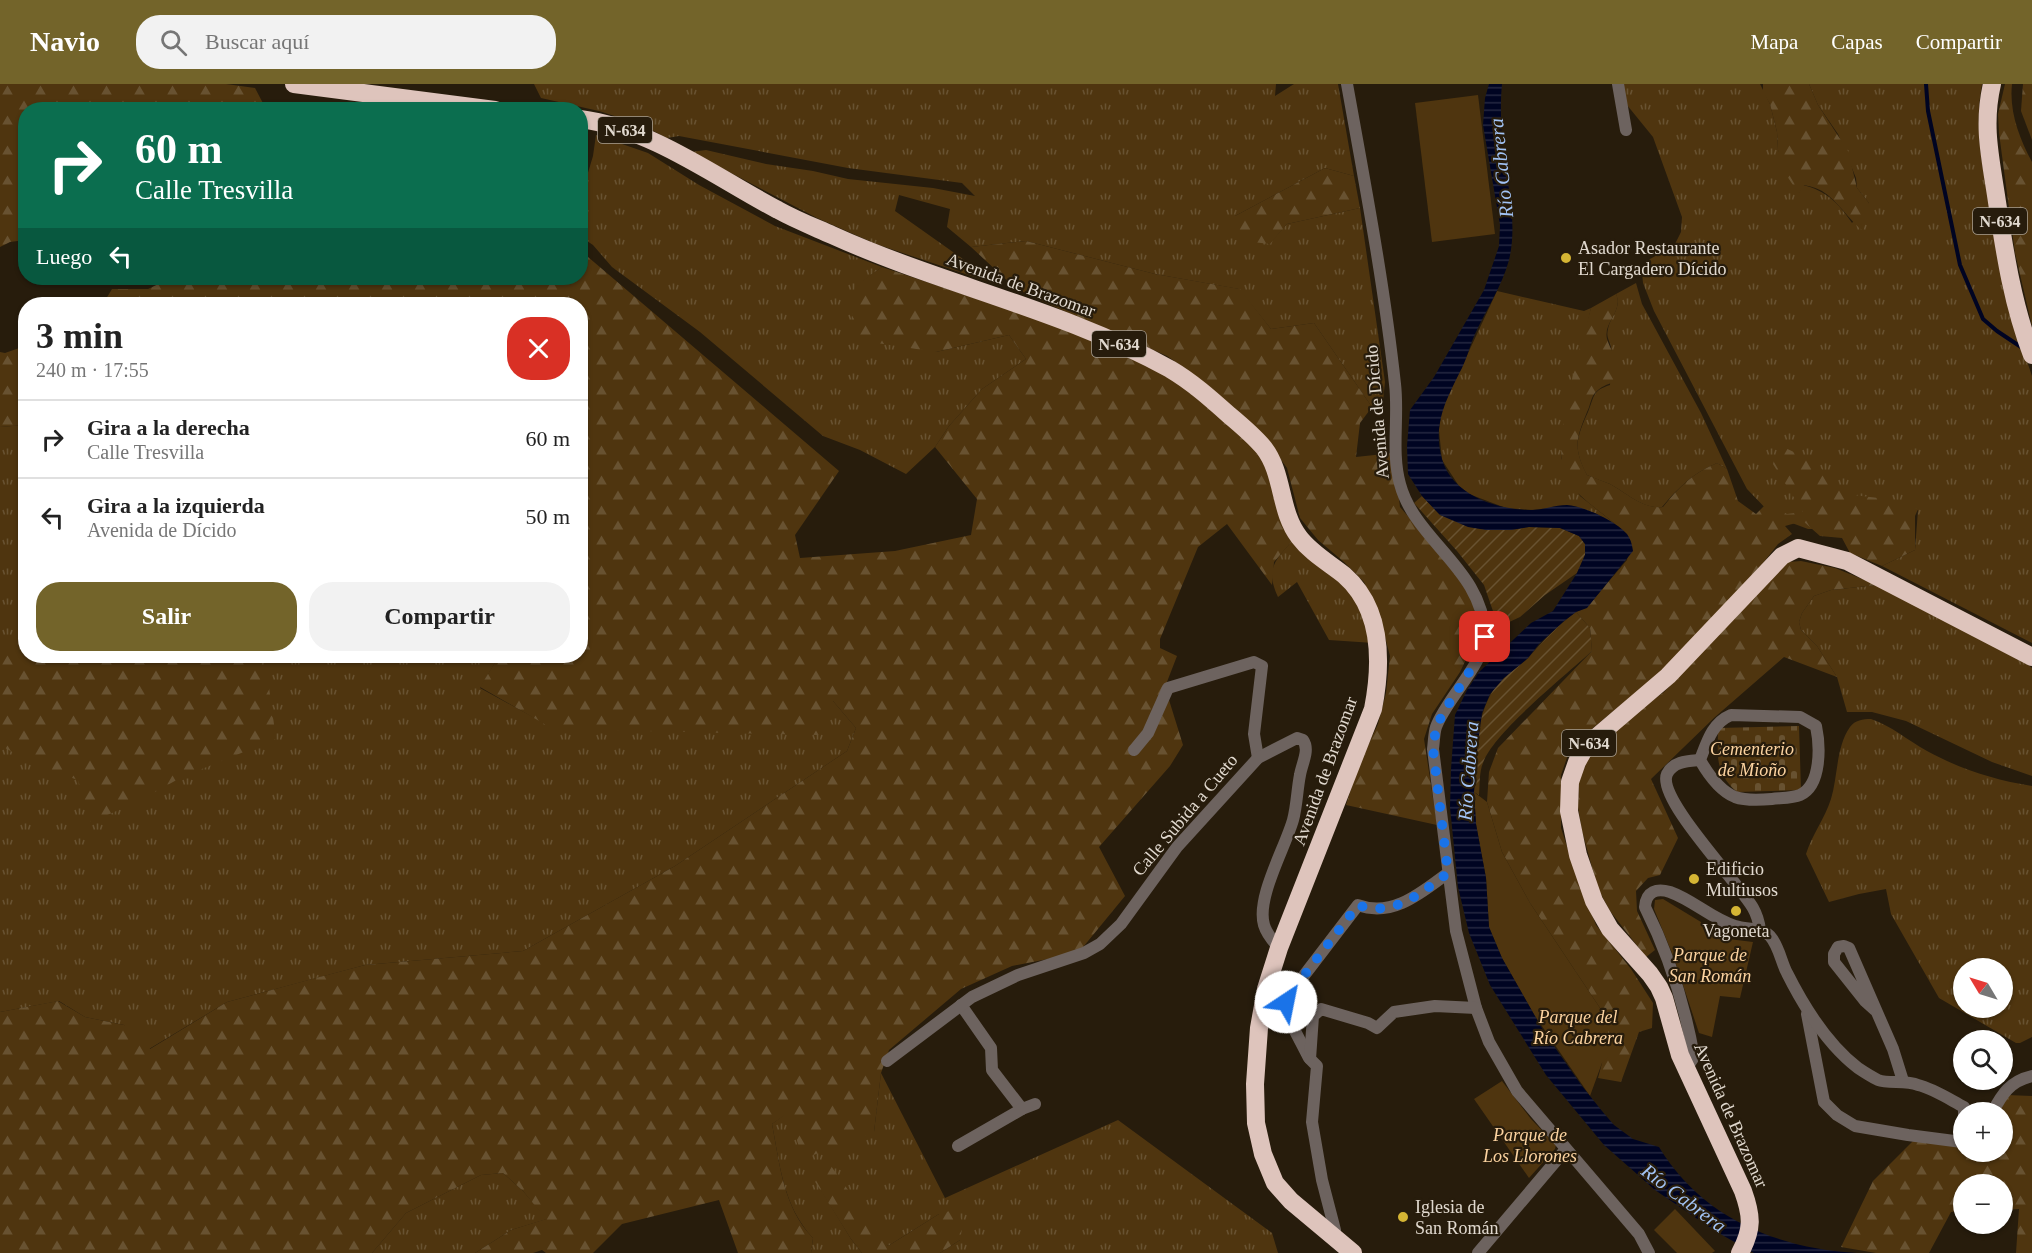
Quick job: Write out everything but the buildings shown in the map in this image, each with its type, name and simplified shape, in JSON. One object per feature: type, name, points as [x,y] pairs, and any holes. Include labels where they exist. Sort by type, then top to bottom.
[{"type":"highway","points":[[294,84],[433,102]]},
{"type":"highway","name":"N-634","points":[[1992,84],[1986,109],[1988,145],[2008,273],[2032,355]]},
{"type":"highway","name":"Avenida de Brazomar","points":[[588,120],[624,129],[650,140],[780,211],[862,248],[1119,344],[1171,370],[1200,390],[1242,426],[1264,449],[1274,468],[1289,519],[1299,537],[1322,559],[1346,576],[1361,593],[1372,617],[1378,644],[1379,678],[1373,709],[1266,989],[1259,1028],[1255,1084],[1256,1123],[1263,1154],[1275,1183],[1291,1201],[1353,1253]]},
{"type":"highway","name":"Avenida de Brazomar","points":[[1740,1253],[1747,1241],[1751,1211],[1743,1191],[1680,1055],[1659,987],[1610,929],[1594,901],[1578,855],[1569,811],[1570,782],[1577,762],[1586,746],[1668,676],[1782,556],[1798,548],[1847,561],[2032,657]]},
{"type":"street","name":"Avenida de Dícido","points":[[1347,84],[1373,226],[1395,384],[1397,461],[1400,483],[1408,508],[1464,576],[1480,606],[1485,637],[1477,660],[1436,728],[1433,749],[1456,931],[1476,1008],[1489,1042],[1517,1091],[1639,1234],[1649,1253]]},
{"type":"street","points":[[1618,84],[1626,130]]},
{"type":"street","points":[[1134,750],[1148,733],[1168,688],[1254,662],[1262,666],[1254,734],[1258,758]]},
{"type":"street","points":[[1731,715],[1800,717],[1816,726],[1818,736],[1816,773],[1808,790],[1798,796],[1746,800],[1734,796],[1710,776],[1700,760],[1715,727],[1723,718],[1731,715]]},
{"type":"street","name":"Calle Subida a Cueto","points":[[887,1061],[972,997],[1018,975],[1084,953],[1100,944],[1120,924],[1177,847],[1258,758],[1297,738],[1303,740],[1306,750],[1293,820],[1263,906],[1264,926],[1270,939],[1280,948]]},
{"type":"street","points":[[1700,760],[1676,764],[1670,770],[1666,781],[1667,790],[1689,826],[1753,909],[1758,918],[1760,930]]},
{"type":"street","points":[[1331,1234],[1335,1230],[1322,1180],[1312,1122],[1317,1066],[1310,1059],[1295,1031],[1286,999],[1358,905],[1368,909],[1402,905],[1448,873]]},
{"type":"street","points":[[1686,1069],[1694,1057],[1692,1044],[1671,970],[1645,907],[1646,899],[1656,890],[1672,893],[1734,926],[1760,930],[1768,934],[1787,974],[1821,1029],[1858,1068],[1879,1081],[1903,1081],[1920,1085],[1954,1102]]},
{"type":"street","points":[[1875,1010],[1834,962],[1833,954],[1838,947],[1849,948],[1869,989],[1903,1081]]},
{"type":"street","points":[[1805,1004],[1824,1102],[1837,1115],[1855,1125],[1953,1141]]},
{"type":"street","points":[[961,1005],[991,1048],[992,1070],[1022,1109]]},
{"type":"street","points":[[1310,1059],[1313,1016],[1321,1009],[1368,1023],[1377,1028],[1394,1012],[1435,1006],[1476,1008]]},
{"type":"street","points":[[1998,1102],[2009,1086],[2020,1079],[2032,1076]]},
{"type":"street","points":[[958,1146],[1022,1109],[1035,1104]]},
{"type":"street","points":[[1478,1253],[1566,1149]]},
{"type":"green space","points":[[0,84],[226,84],[255,88],[262,102],[18,102],[18,241],[0,247]]},
{"type":"green space","points":[[534,84],[1276,84],[1275,96],[1294,84],[1338,84],[1354,176],[1325,168],[1235,216],[1269,244],[1287,224],[1360,208],[1385,382],[1383,401],[1372,407],[1314,323],[1271,329],[1239,289],[1155,274],[1026,241],[971,247],[947,227],[950,209],[899,195],[895,211],[1001,286],[876,244],[817,218],[691,152],[706,150],[848,179],[933,188],[975,196],[962,183],[848,168],[679,136],[667,138],[642,125],[588,109],[588,102],[559,102],[541,98]]},
{"type":"green space","points":[[1621,84],[1760,84],[1770,104],[1777,132],[1778,150],[1799,193],[1803,185],[1825,194],[1842,209],[1852,223],[1869,203],[1857,188],[1856,178],[1838,134],[1818,105],[1809,84],[1982,84],[1979,131],[1984,176],[2008,293],[2032,376],[2032,643],[1882,566],[1915,550],[1918,510],[1867,529],[1808,529],[1773,516],[1747,489],[1654,311],[1643,283],[1642,272],[1650,259],[1674,246],[1681,232],[1682,217],[1653,137],[1627,105]]},
{"type":"green space","points":[[1763,84],[1809,84],[1818,105],[1848,151],[1857,188],[1869,203],[1863,231],[1822,191],[1804,185],[1799,194],[1783,170],[1778,150],[1777,132],[1770,104],[1763,92]]},
{"type":"green space","points":[[2005,84],[2012,84],[2012,104],[2016,124],[2032,162],[2032,326],[2015,253],[1999,133],[1998,114]]},
{"type":"green space","points":[[2023,84],[2032,84],[2032,140],[2021,111]]},
{"type":"green space","points":[[1478,95],[1495,234],[1432,242],[1415,103]]},
{"type":"green space","points":[[596,135],[648,153],[699,185],[775,226],[882,267],[855,287],[936,352],[1009,335],[1026,359],[982,389],[949,426],[935,447],[906,474],[860,450],[823,436],[700,332],[612,267],[588,242],[588,173]]},
{"type":"green space","points":[[1325,168],[1354,176],[1360,208],[1287,224],[1270,244],[1235,240],[1235,216]]},
{"type":"green space","points":[[1026,241],[1155,274],[1240,289],[1271,329],[1314,323],[1372,407],[1360,423],[1356,457],[1393,453],[1400,507],[1461,578],[1474,605],[1477,637],[1460,672],[1432,714],[1424,739],[1437,825],[1346,805],[1358,767],[1378,724],[1386,693],[1390,656],[1380,618],[1364,582],[1318,540],[1300,518],[1287,468],[1266,439],[1186,369],[1167,356],[1030,296],[1013,286],[971,247]]},
{"type":"green space","points":[[588,257],[839,471],[795,535],[800,558],[895,551],[971,535],[977,499],[935,447],[949,426],[982,389],[1026,359],[1009,335],[936,352],[864,341],[851,325],[855,286],[882,267],[1096,339],[1163,372],[1208,401],[1255,446],[1268,467],[1293,540],[1274,562],[1272,585],[1227,524],[1198,547],[1160,639],[1160,648],[1177,656],[1165,687],[1183,745],[1170,766],[1099,847],[1125,896],[1070,963],[1053,958],[1012,966],[961,989],[889,1050],[881,1073],[874,1132],[803,1159],[788,1113],[772,1124],[789,1199],[803,1226],[813,1238],[811,1253],[738,1253],[719,1200],[622,1224],[593,1253],[546,1253],[542,1250],[533,1253],[475,1253],[511,1230],[546,1219],[523,1191],[503,1173],[481,1175],[406,1213],[372,1253],[0,1253],[0,1012],[58,1001],[85,1017],[124,1025],[139,1031],[150,1049],[227,1002],[365,965],[523,951],[675,866],[847,751],[856,728],[833,701],[819,735],[553,729],[480,687],[495,663],[588,663],[588,297],[107,297],[112,289],[148,289],[156,285],[588,285]]},
{"type":"green space","points":[[1636,283],[1642,304],[1701,413],[1727,469],[1717,463],[1701,471],[1681,487],[1662,507],[1648,506],[1610,484],[1587,475],[1578,450],[1581,429],[1593,398],[1600,389],[1610,385],[1612,356],[1607,332],[1617,308],[1616,294]]},
{"type":"green space","points":[[1497,291],[1584,311],[1591,308],[1566,414],[1561,458],[1580,496],[1619,527],[1595,513],[1548,508],[1533,510],[1506,508],[1469,494],[1459,486],[1442,460],[1439,430],[1442,409]]},
{"type":"green space","points":[[1616,294],[1618,300],[1616,311],[1608,327],[1607,339],[1621,370],[1614,381],[1595,393],[1580,429],[1578,450],[1587,475],[1610,484],[1648,506],[1663,507],[1687,481],[1717,463],[1727,469],[1738,501],[1756,514],[1767,503],[1787,514],[1803,512],[1773,464],[1779,445],[1815,462],[1845,494],[1895,500],[1918,509],[1915,516],[1915,550],[1882,566],[1850,553],[1842,538],[1820,536],[1803,521],[1785,526],[1792,534],[1778,544],[1668,666],[1571,746],[1561,775],[1561,828],[1596,925],[1631,969],[1653,1003],[1652,1028],[1639,1032],[1621,1082],[1598,1078],[1608,1020],[1530,903],[1502,852],[1487,802],[1489,772],[1498,748],[1592,651],[1590,628],[1576,612],[1587,607],[1627,560],[1631,542],[1626,534],[1579,494],[1566,478],[1562,464],[1561,444],[1569,395],[1591,308]]},
{"type":"green space","points":[[18,348],[18,426],[0,427],[0,352],[5,353]]},
{"type":"green space","points":[[18,426],[18,663],[495,663],[480,688],[553,728],[600,729],[833,701],[856,728],[847,751],[675,866],[523,951],[365,965],[227,1002],[149,1049],[124,1025],[85,1017],[59,1001],[0,1012],[0,427]]},
{"type":"green space","points":[[1422,496],[1440,515],[1486,530],[1529,527],[1560,528],[1579,536],[1585,544],[1585,555],[1577,573],[1545,595],[1520,617],[1492,630],[1494,614],[1484,585],[1414,503]]},
{"type":"green space","points":[[1293,540],[1340,580],[1357,599],[1374,643],[1329,640],[1297,582],[1278,597],[1272,572],[1277,559]]},
{"type":"green space","points":[[1801,561],[1835,568],[1877,585],[1831,590],[1814,596],[1802,613],[1799,622],[1801,630],[1817,646],[1837,677],[1784,657],[1715,717],[1651,779],[1678,838],[1660,875],[1648,878],[1636,891],[1637,911],[1655,950],[1646,957],[1610,911],[1598,889],[1582,831],[1578,807],[1579,782],[1588,758],[1628,718],[1664,692],[1788,562]]},
{"type":"green space","points":[[1877,585],[2021,659],[2032,668],[2032,776],[1992,762],[1906,721],[1872,712],[1847,712],[1837,677],[1817,646],[1801,630],[1799,622],[1802,613],[1814,596],[1831,590]]},
{"type":"green space","points":[[1576,612],[1590,628],[1592,651],[1515,721],[1489,751],[1480,774],[1479,795],[1474,792],[1477,746],[1487,702],[1504,677],[1526,660],[1551,633]]},
{"type":"green space","points":[[18,637],[18,663],[261,663],[268,680],[276,739],[182,777],[135,803],[91,822],[78,780],[35,765],[0,745],[0,646]]},
{"type":"green space","points":[[1871,719],[1886,725],[1927,751],[1965,768],[2004,781],[2032,786],[2032,1037],[2016,1043],[2013,1041],[2013,1030],[1994,1030],[1973,1018],[2013,1018],[2013,958],[1953,958],[1953,1006],[1939,998],[1891,914],[1886,889],[1829,902],[1806,854],[1831,799],[1845,735],[1850,727],[1859,720]]},
{"type":"green space","name":"Cementerio de Mioño","points":[[1799,726],[1801,790],[1737,792],[1724,778],[1719,763],[1718,728]]},
{"type":"green space","name":"Parque del Río Cabrera","points":[[1474,792],[1487,802],[1502,852],[1530,903],[1608,1020],[1608,1057],[1602,1063],[1590,1096],[1535,1016],[1502,958],[1489,927],[1486,878],[1476,824]]},
{"type":"green space","name":"Parque de San Román","points":[[1663,899],[1729,939],[1753,942],[1740,998],[1720,996],[1712,1037],[1699,1033],[1674,958],[1654,909],[1655,900]]},
{"type":"green space","points":[[881,1073],[945,1198],[1118,1120],[1272,1233],[1278,1253],[940,1253],[960,1240],[939,1214],[888,1246],[810,1172],[862,1253],[811,1253],[813,1238],[803,1226],[789,1199],[772,1124],[788,1112],[874,1132]]},
{"type":"green space","name":"Parque de Los Llorones","points":[[1502,1081],[1531,1119],[1556,1145],[1529,1178],[1474,1099]]},
{"type":"green space","points":[[2006,1095],[2032,1096],[2032,1253],[2016,1253],[2019,1209],[2013,1209],[2013,1174],[1953,1174],[1953,1212],[1929,1253],[1876,1253],[1841,1247],[1873,1181],[1916,1138],[1953,1143],[1953,1162],[2013,1162],[2013,1102],[2003,1102]]},
{"type":"green space","points":[[826,1159],[888,1246],[939,1214],[956,1209],[963,1223],[960,1240],[940,1253],[862,1253],[809,1172]]},
{"type":"green space","points":[[503,1173],[523,1191],[547,1219],[511,1230],[475,1253],[372,1253],[406,1213],[481,1175]]},
{"type":"green space","points":[[1675,1209],[1715,1251],[1712,1253],[1677,1253],[1654,1230]]},
{"type":"water","name":"Río Cabrera","points":[[1489,84],[1502,84],[1502,132],[1511,204],[1511,246],[1502,279],[1475,334],[1443,412],[1439,434],[1442,459],[1447,472],[1455,482],[1478,498],[1518,509],[1536,510],[1567,505],[1582,508],[1607,519],[1622,529],[1632,544],[1633,551],[1587,608],[1576,612],[1564,621],[1539,644],[1528,658],[1504,678],[1490,694],[1482,713],[1474,792],[1476,824],[1486,878],[1489,927],[1502,958],[1544,1032],[1582,1086],[1614,1125],[1633,1139],[1659,1147],[1677,1172],[1697,1193],[1744,1225],[1798,1244],[1857,1253],[1754,1253],[1715,1231],[1655,1190],[1604,1145],[1546,1075],[1490,985],[1469,933],[1458,887],[1450,807],[1455,715],[1479,672],[1531,623],[1553,611],[1577,573],[1585,555],[1585,544],[1579,536],[1560,528],[1529,527],[1486,530],[1468,527],[1440,515],[1422,496],[1408,474],[1407,446],[1410,410],[1434,377],[1484,290],[1499,246],[1500,225],[1483,125],[1485,98]]},
{"type":"waterway","points":[[1926,84],[1928,111],[1960,265],[1983,319],[2021,347]]},
{"type":"place","name":"Asador Restaurante El Cargadero Dícido","points":[[1566,258]]},
{"type":"place","name":"Edificio Multiusos","points":[[1694,879]]},
{"type":"place","name":"Vagoneta","points":[[1736,911]]},
{"type":"place","name":"Iglesia de San Román","points":[[1403,1217]]},
{"type":"route","points":[[1286,1002],[1358,905],[1368,909],[1402,905],[1448,873],[1433,749],[1436,728],[1477,660],[1485,637]]}]
